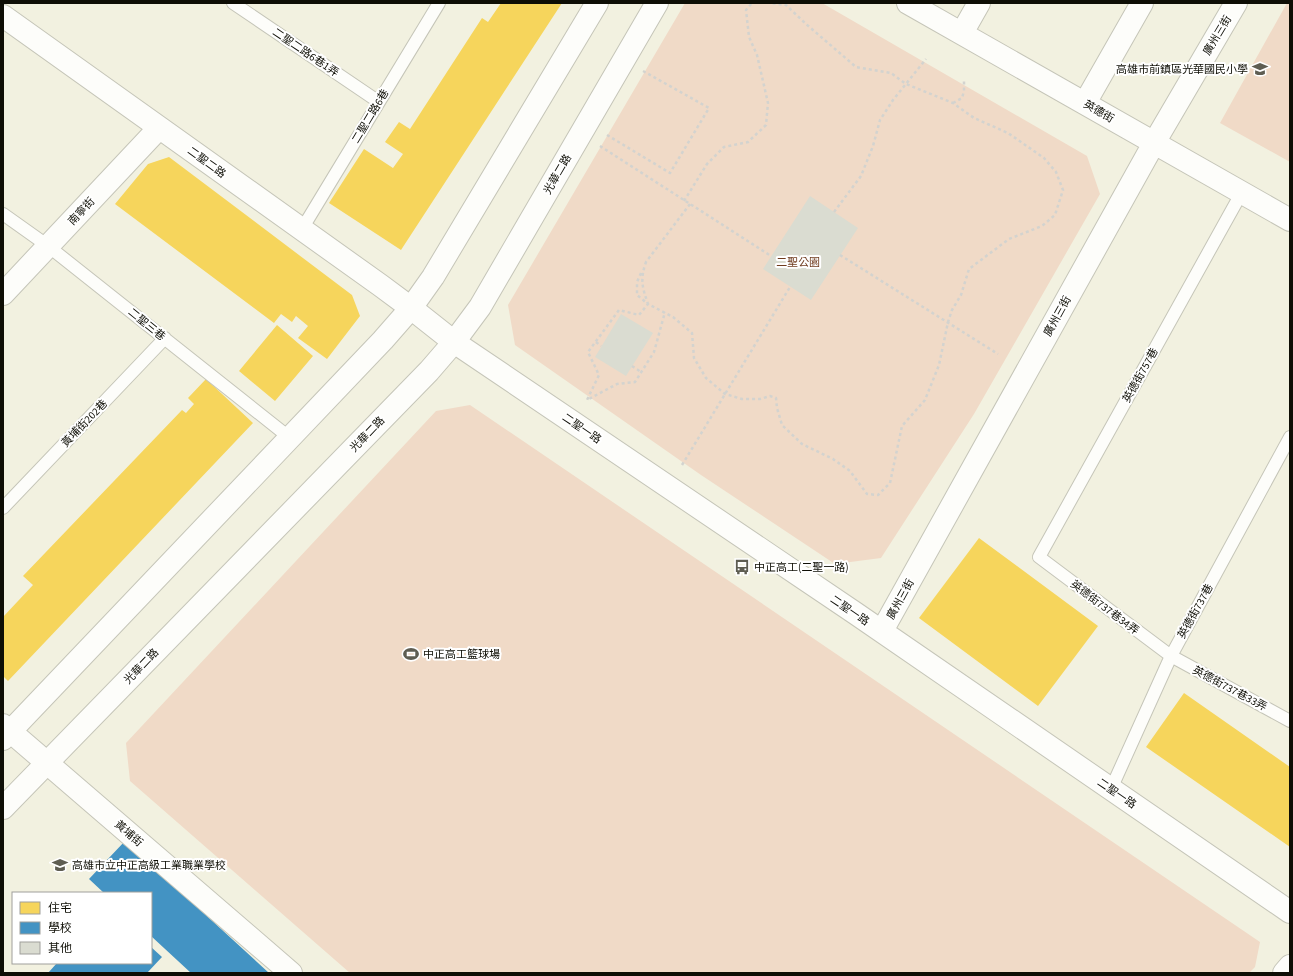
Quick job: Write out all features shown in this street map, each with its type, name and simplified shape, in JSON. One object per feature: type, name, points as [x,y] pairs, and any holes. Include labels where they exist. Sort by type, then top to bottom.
[{"type":"street","points":[[6,731],[290,438],[383,340],[411,308],[433,277],[598,3]]},
{"type":"street","name":"光華二路","points":[[3,808],[429,372],[454,342],[480,307],[657,3]]},
{"type":"street","name":"英德街","points":[[908,3],[1290,220]]},
{"type":"street","points":[[962,33],[979,3]]},
{"type":"street","points":[[1085,103],[1142,3]]},
{"type":"street","name":"廣州三街","points":[[882,631],[1154,143],[1236,3]]},
{"type":"street","name":"二聖二路","points":[[3,16],[411,308]]},
{"type":"street","name":"南寧街","points":[[3,294],[159,128]]},
{"type":"street","name":"二聖一路","points":[[411,308],[454,342],[882,631],[1290,912]]},
{"type":"street","name":"黃埔街","points":[[6,731],[47,762],[291,973]]},
{"type":"street","points":[[1284,973],[1290,966]]},
{"type":"lane","name":"二聖二路6巷1弄","points":[[233,3],[379,102]]},
{"type":"lane","name":"二聖二路6巷","points":[[302,229],[438,4]]},
{"type":"lane","name":"英德街757巷","points":[[1039,557],[1242,192]]},
{"type":"lane","name":"二聖三巷","points":[[3,214],[48,246],[290,438]]},
{"type":"lane","name":"黃埔街202巷","points":[[3,508],[165,338]]},
{"type":"lane","name":"英德街737巷","points":[[1112,790],[1171,656],[1290,437]]},
{"type":"lane","name":"英德街737巷34弄","points":[[1039,557],[1171,656]]},
{"type":"lane","name":"英德街737巷33弄","points":[[1171,656],[1290,721]]},
{"type":"path","points":[[684,201],[707,164],[724,147],[748,142],[766,125],[768,102],[757,55],[749,38],[746,10],[752,3]]},
{"type":"path","points":[[690,204],[646,262],[637,282],[637,295],[648,304],[673,317],[692,333],[694,358],[706,378],[725,394],[742,400],[760,399],[770,396],[776,398],[782,425],[802,444],[833,459],[850,471],[867,494],[878,495],[890,483],[902,426],[925,400],[939,365],[952,310],[961,295],[970,269],[1008,239],[1042,226],[1055,215],[1063,190],[1056,172],[1044,158],[1008,133],[974,118],[953,103],[906,84],[891,73],[856,67],[786,5],[770,3]]},
{"type":"path","points":[[834,212],[861,176],[873,146],[880,120],[926,59]]},
{"type":"path","points":[[605,134],[670,173],[709,108],[643,70]]},
{"type":"path","points":[[953,103],[962,98],[964,81]]},
{"type":"path","points":[[599,145],[771,256]]},
{"type":"path","points":[[840,255],[998,354]]},
{"type":"path","points":[[643,271],[641,286],[648,304]]},
{"type":"path","points":[[682,465],[790,287]]},
{"type":"path","points":[[648,304],[639,315],[618,310],[588,352],[599,374],[587,400],[617,384],[635,382],[654,352],[665,312]]},
{"type":"path","points":[[596,342],[601,346]]},
{"type":"path","points":[[632,366],[641,372]]},
{"type":"green space","name":"二聖公園","points":[[685,3],[822,3],[1087,156],[1100,194],[974,414],[881,558],[835,564],[701,475],[515,345],[508,305]]},
{"type":"green space","points":[[1287,3],[1290,3],[1290,162],[1220,123]]},
{"type":"green space","points":[[470,405],[1260,942],[1255,967],[1249,973],[350,973],[130,781],[126,743],[436,411]]},
{"type":"building: 住宅","points":[[501,3],[562,3],[401,250],[329,203],[364,149],[393,168],[403,154],[385,142],[399,122],[410,129],[482,18],[488,22]]},
{"type":"building: 住宅","points":[[169,157],[352,295],[360,316],[327,359],[298,338],[308,326],[296,316],[292,322],[281,314],[274,323],[115,204],[148,164]]},
{"type":"building: 住宅","points":[[277,325],[313,356],[275,401],[239,371]]},
{"type":"building: 住宅","points":[[206,379],[253,423],[8,681],[3,676],[3,617],[33,585],[23,576],[182,410],[186,413],[194,404],[188,398]]},
{"type":"building: 住宅","points":[[979,538],[1098,626],[1038,706],[919,618]]},
{"type":"building: 住宅","points":[[1184,693],[1290,767],[1290,847],[1146,747]]},
{"type":"building: 學校","points":[[125,841],[269,973],[191,973],[152,937],[152,892],[103,892],[89,879]]},
{"type":"building: 學校","points":[[152,948],[162,957],[147,973],[48,973],[56,964],[152,964]]},
{"type":"building: 其他","points":[[810,196],[858,228],[811,300],[763,269]]},
{"type":"building: 其他","points":[[621,314],[653,333],[626,376],[595,357]]},
{"type":"place","name":"高雄市前鎮區光華國民小學","points":[[1260,69]]},
{"type":"place","name":"中正高工(二聖一路)","points":[[742,567]]},
{"type":"place","name":"中正高工籃球場","points":[[411,654]]},
{"type":"place","name":"高雄市立中正高級工業職業學校","points":[[60,865]]}]
